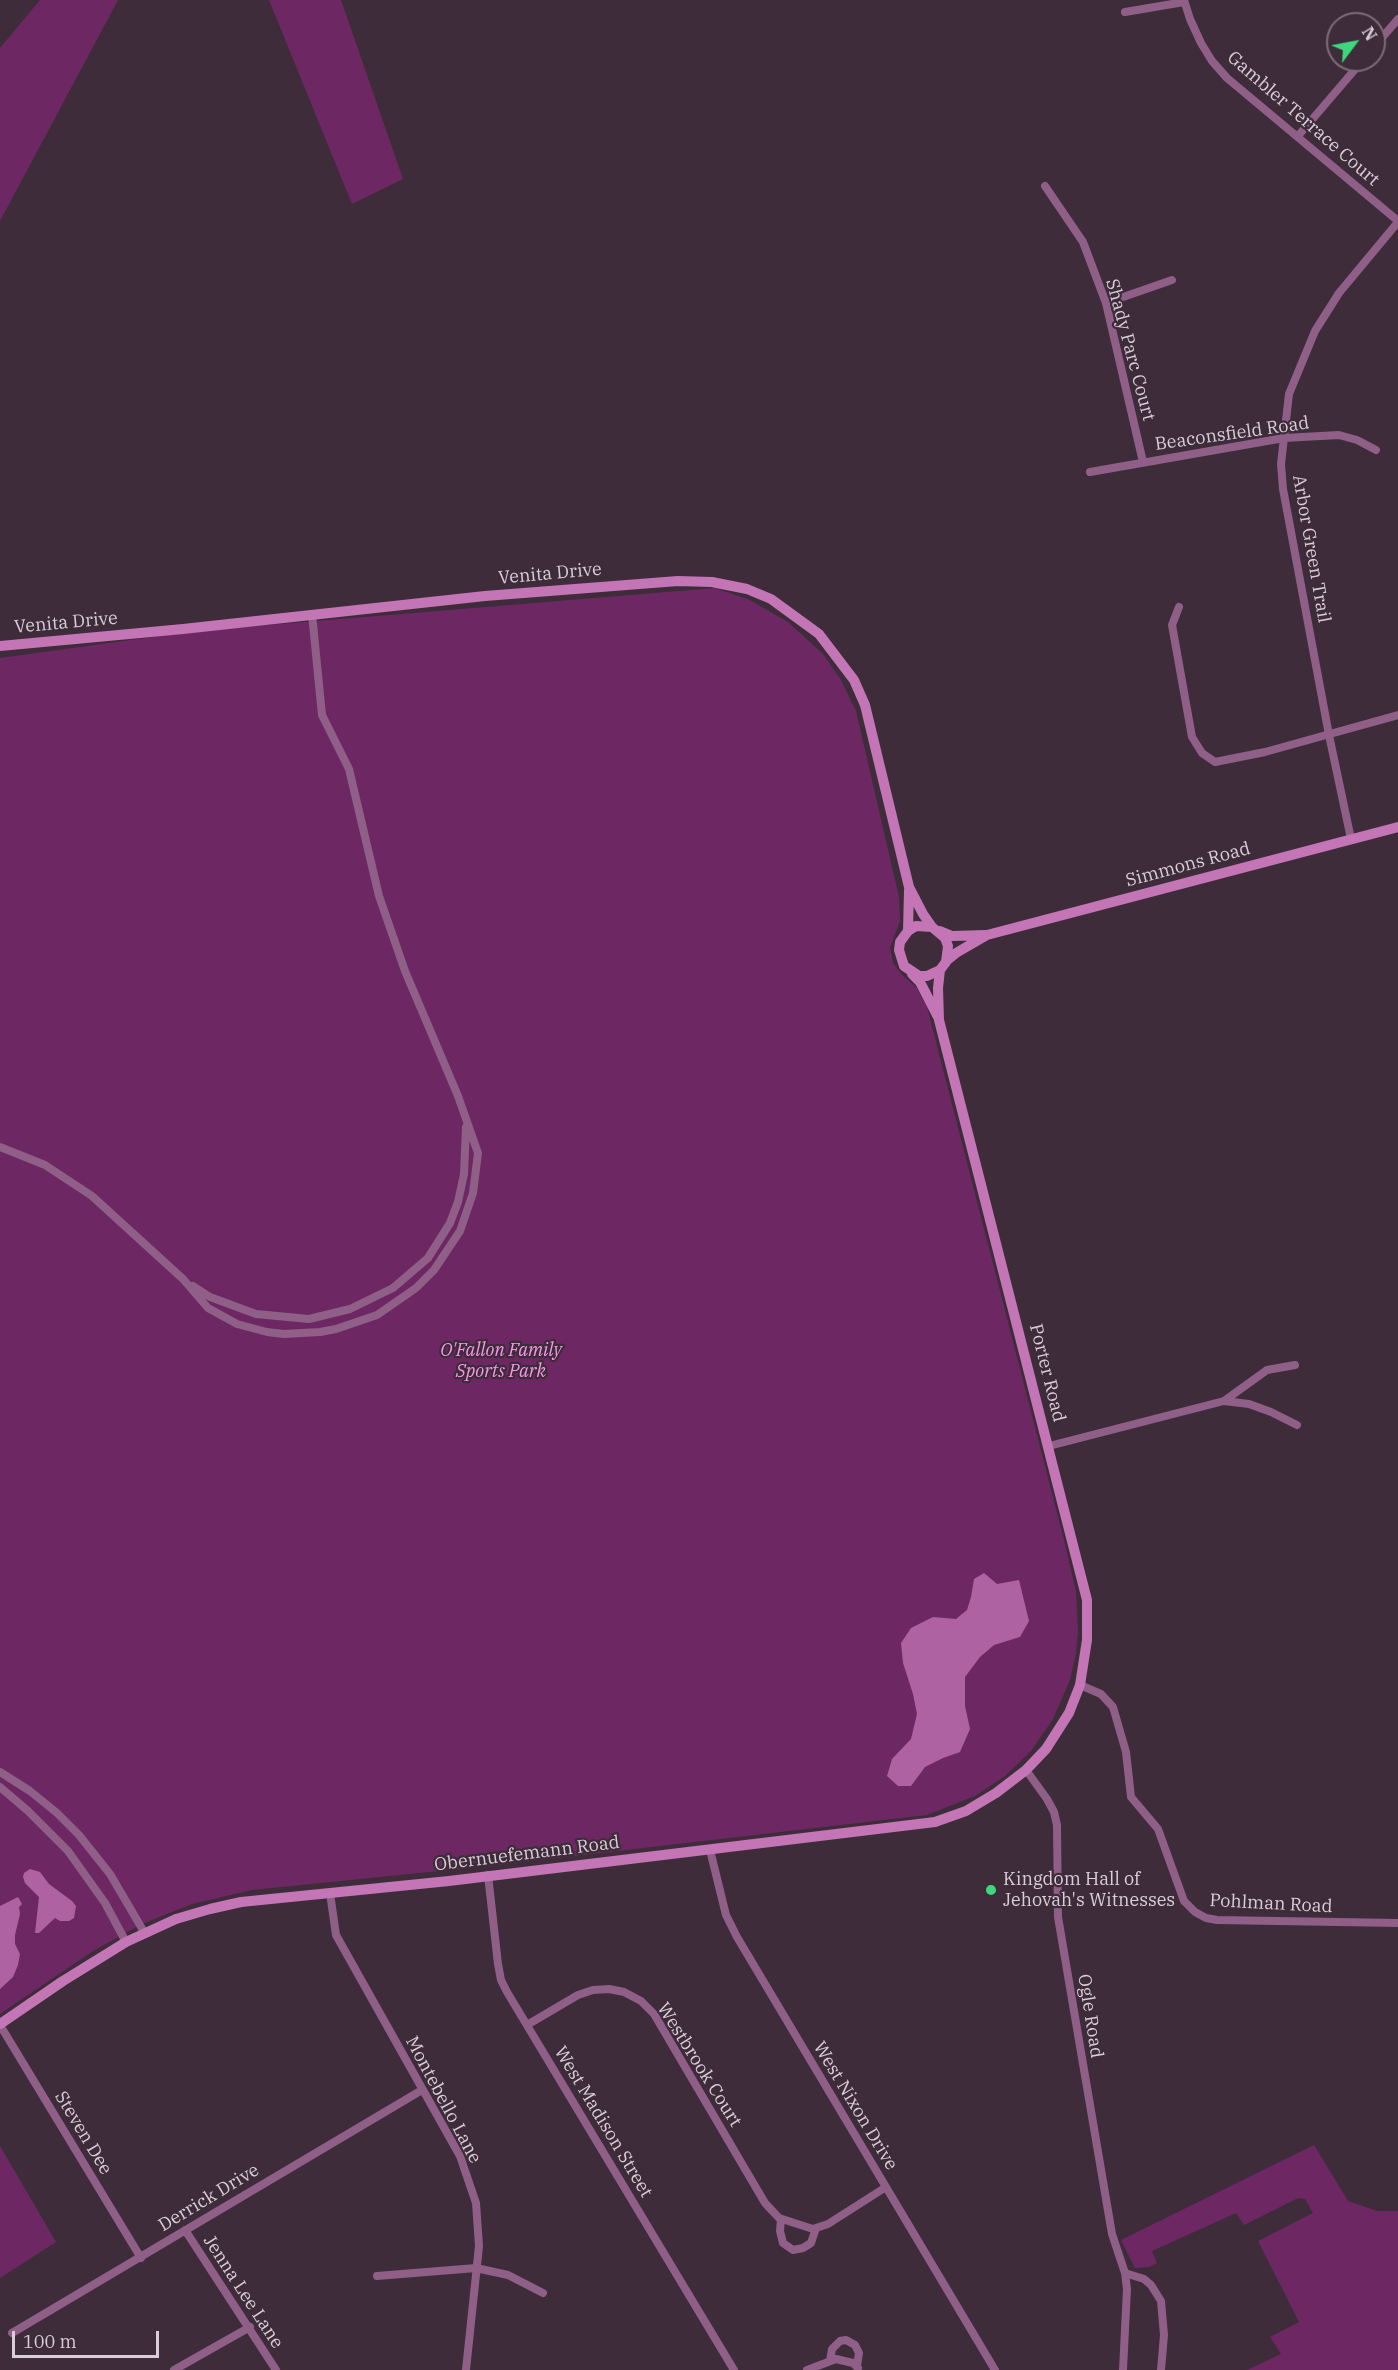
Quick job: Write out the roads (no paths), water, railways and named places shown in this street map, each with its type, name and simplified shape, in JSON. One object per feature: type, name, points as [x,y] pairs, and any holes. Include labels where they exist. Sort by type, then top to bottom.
[{"type":"street","points":[[1125,12],[1184,1]]},
{"type":"street","name":"Gambler Terrace Court","points":[[1184,1],[1201,43],[1212,61],[1227,78],[1398,222]]},
{"type":"street","points":[[1386,33],[1398,19]]},
{"type":"street","points":[[1298,136],[1353,72]]},
{"type":"street","name":"Shady Parc Court","points":[[1045,186],[1083,242],[1106,303],[1143,462]]},
{"type":"street","name":"Arbor Green Trail","points":[[1351,839],[1283,489],[1281,464],[1289,394],[1315,331],[1339,292],[1398,222]]},
{"type":"street","points":[[1106,303],[1172,280]]},
{"type":"street","name":"Beaconsfield Road","points":[[1090,472],[1284,438],[1339,435],[1376,450]]},
{"type":"street","name":"Venita Drive","points":[[0,646],[183,629],[485,596],[678,581],[724,584],[747,589],[771,599],[819,634],[854,680],[865,705],[909,886],[908,931]]},
{"type":"street","points":[[1179,607],[1172,625],[1192,737],[1202,753],[1215,762],[1329,735],[1398,715]]},
{"type":"street","points":[[0,1147],[45,1165],[92,1196],[183,1278],[210,1297],[256,1314],[309,1319],[331,1315],[372,1300],[393,1288],[420,1265],[440,1241],[458,1202],[464,1174],[467,1150],[465,1122],[458,1096],[417,1005],[389,926],[372,867],[349,769],[322,715],[312,614]]},
{"type":"street","name":"Simmons Road","points":[[935,929],[952,936],[987,935],[1398,826]]},
{"type":"street","name":"Venita Drive","points":[[909,886],[935,929]]},
{"type":"street","points":[[916,926],[935,929],[948,946],[943,966],[927,976],[919,976],[910,972],[904,966],[899,950],[900,942],[908,931],[916,926]]},
{"type":"street","name":"Simmons Road","points":[[943,966],[956,953],[987,935]]},
{"type":"street","name":"Porter Road","points":[[939,1020],[938,988],[943,966]]},
{"type":"street","name":"Porter Road","points":[[910,972],[920,982],[939,1020],[1087,1600],[1087,1640],[1080,1685],[1069,1713],[1057,1733]]},
{"type":"street","points":[[183,1278],[208,1308],[237,1324],[267,1332],[284,1334],[320,1332],[377,1315],[398,1302],[428,1276],[448,1252],[460,1231],[474,1193],[478,1154],[474,1139],[465,1122]]},
{"type":"street","points":[[1224,1401],[1267,1370],[1295,1365]]},
{"type":"street","points":[[1049,1446],[1224,1401],[1249,1404],[1297,1425]]},
{"type":"street","name":"Pohlman Road","points":[[1080,1685],[1101,1694],[1113,1707],[1126,1752],[1131,1797],[1158,1829],[1184,1901],[1195,1912],[1206,1918],[1217,1920],[1398,1923]]},
{"type":"street","name":"Obernuefemann Road","points":[[0,2024],[126,1942],[176,1919],[231,1904],[935,1822],[966,1811],[996,1793],[1026,1770],[1046,1749],[1057,1733]]},
{"type":"street","name":"Ogle Road","points":[[1026,1770],[1047,1799],[1054,1812],[1057,1825],[1058,1917],[1112,2234],[1125,2273],[1127,2309],[1123,2370]]},
{"type":"street","points":[[0,1772],[39,1798],[79,1835],[110,1874],[144,1932]]},
{"type":"street","points":[[0,1787],[68,1851],[105,1903],[126,1942]]},
{"type":"street","name":"West Nixon Drive","points":[[710,1850],[723,1904],[737,1937],[995,2370]]},
{"type":"street","name":"West Madison Street","points":[[488,1875],[501,1980],[734,2370]]},
{"type":"street","name":"Montebello Lane","points":[[330,1893],[336,1935],[460,2156],[476,2203],[479,2246],[466,2370]]},
{"type":"street","name":"Westbrook Court","points":[[527,2025],[578,1995],[593,1990],[609,1989],[624,1992],[641,2001],[654,2014],[765,2203],[781,2219],[780,2230],[783,2243],[793,2250],[811,2243],[816,2228],[828,2224],[886,2187]]},
{"type":"street","name":"Steven Dee","points":[[0,2024],[141,2258]]},
{"type":"street","name":"Derrick Drive","points":[[12,2333],[422,2090]]},
{"type":"street","points":[[781,2219],[816,2228]]},
{"type":"street","name":"Jenna Lee Lane","points":[[185,2230],[276,2370]]},
{"type":"street","points":[[377,2276],[476,2268],[508,2275],[543,2293]]},
{"type":"street","points":[[1125,2273],[1144,2279],[1151,2285],[1161,2301],[1164,2335],[1161,2370]]},
{"type":"street","points":[[174,2370],[250,2327]]},
{"type":"street","points":[[807,2370],[830,2361],[845,2360],[859,2368],[859,2353],[855,2345],[846,2340],[840,2341],[832,2349],[830,2361]]},
{"type":"place","name":"Kingdom Hall of Jehovah's Witnesses","points":[[991,1890]]},
{"type":"park label","name":"O'Fallon Family Sports Park","points":[[501,1361]]}]
